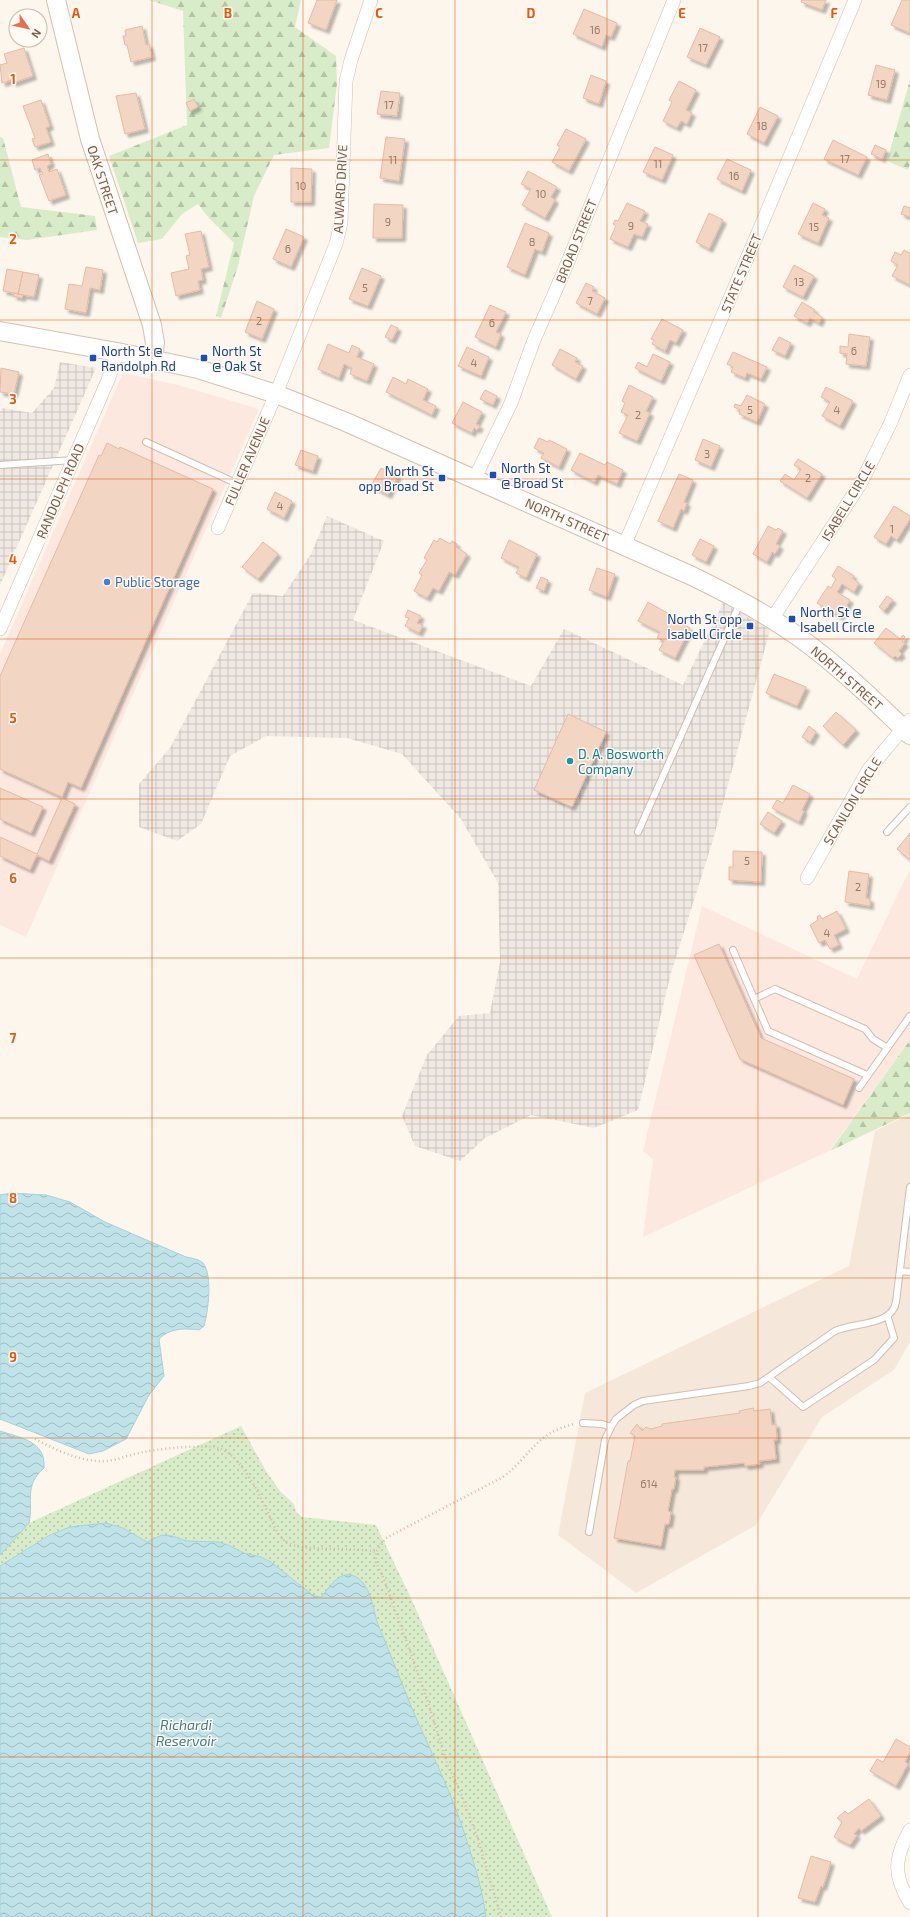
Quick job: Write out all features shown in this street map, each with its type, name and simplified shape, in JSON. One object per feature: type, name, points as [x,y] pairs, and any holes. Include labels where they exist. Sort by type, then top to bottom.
[{"type":"main road","name":"OAK STREET","points":[[56,0],[90,139],[152,325],[155,343],[153,359]]},
{"type":"main road","name":"NORTH STREET","points":[[0,331],[117,352],[198,369],[276,394],[346,422],[709,584],[741,601],[800,638],[834,664],[908,728]]},
{"type":"street","name":"ALWARD DRIVE","points":[[276,394],[333,255],[338,239],[347,76],[371,0]]},
{"type":"street","name":"BROAD STREET","points":[[474,480],[511,403],[534,340],[573,251],[674,0]]},
{"type":"street","name":"STATE STREET","points":[[624,546],[763,222],[855,0]]},
{"type":"street","name":"RANDOLPH ROAD","points":[[0,629],[108,380],[117,352]]},
{"type":"street","name":"ISABELL CIRCLE","points":[[772,620],[861,483],[891,422],[910,375]]},
{"type":"street","name":"FULLER AVENUE","points":[[218,528],[276,394]]},
{"type":"street","name":"SCANLON CIRCLE","points":[[806,878],[869,769],[908,728]]},
{"type":"street","points":[[910,1830],[901,1847],[897,1866],[901,1886],[910,1903]]},
{"type":"lane","points":[[146,442],[238,484]]},
{"type":"lane","points":[[0,465],[73,460]]},
{"type":"lane","points":[[638,832],[741,601]]},
{"type":"lane","points":[[887,832],[910,807]]},
{"type":"lane","points":[[732,950],[768,1031],[867,1075]]},
{"type":"lane","points":[[754,999],[775,989],[865,1029],[873,1040],[886,1047]]},
{"type":"lane","points":[[859,1088],[886,1047],[910,1016]]},
{"type":"lane","points":[[589,1532],[606,1440],[610,1427],[625,1411],[643,1401],[749,1386],[760,1383],[835,1331],[845,1327],[888,1318],[895,1308],[910,1187]]},
{"type":"lane","points":[[900,1271],[910,1272]]},
{"type":"lane","points":[[769,1377],[803,1407],[874,1360],[894,1338],[888,1318]]},
{"type":"lane","points":[[583,1423],[602,1424],[610,1427]]},
{"type":"path","points":[[501,1917],[478,1839],[460,1791],[448,1766],[426,1696],[385,1582],[376,1562],[376,1552],[386,1538],[503,1477],[517,1465],[540,1439],[556,1430],[583,1423]]},
{"type":"path","points":[[35,1439],[68,1454],[99,1461],[108,1461],[149,1451],[217,1448],[230,1454],[239,1463],[260,1497],[278,1533],[285,1541],[297,1546],[358,1549],[376,1552]]},
{"type":"shaded area","points":[[60,362],[96,368],[0,585],[0,412],[2,408],[32,413],[54,388]]},
{"type":"shaded area","points":[[123,373],[178,385],[259,409],[26,937],[0,925],[0,654]]},
{"type":"shaded area","points":[[327,516],[384,541],[353,620],[531,686],[564,629],[683,685],[723,603],[770,630],[713,840],[671,973],[638,1110],[594,1128],[531,1115],[485,1138],[460,1161],[415,1146],[402,1116],[427,1055],[459,1016],[490,1013],[500,962],[498,883],[461,819],[402,754],[347,738],[266,736],[230,756],[201,824],[177,841],[139,827],[139,784],[170,748],[253,593],[283,596],[311,554]]},
{"type":"shaded area","points":[[910,869],[910,1040],[829,1151],[643,1237],[653,1159],[643,1151],[702,906],[857,979]]},
{"type":"shaded area","points":[[910,1114],[910,1342],[894,1370],[822,1417],[756,1525],[636,1593],[558,1535],[585,1393],[849,1266],[875,1131]]},
{"type":"green space","points":[[149,0],[301,0],[295,27],[336,56],[337,84],[329,148],[274,155],[254,196],[238,266],[221,318],[216,316],[234,243],[208,217],[198,204],[182,214],[162,239],[138,243],[109,156],[187,125],[183,11]]},
{"type":"green space","points":[[910,80],[910,164],[908,170],[887,161]]},
{"type":"green space","points":[[0,137],[3,138],[21,207],[95,216],[97,230],[27,240],[0,237]]},
{"type":"green space","points":[[910,1040],[910,1113],[830,1151]]},
{"type":"green space","points":[[241,1426],[266,1471],[280,1491],[294,1504],[296,1512],[302,1517],[376,1525],[411,1598],[552,1917],[486,1917],[476,1868],[460,1820],[406,1695],[380,1628],[369,1594],[326,1591],[321,1597],[314,1596],[271,1562],[218,1542],[187,1541],[172,1536],[153,1539],[147,1542],[135,1535],[70,1527],[48,1536],[0,1566],[0,1555],[29,1523]]},
{"type":"water","points":[[11,1193],[46,1195],[70,1202],[105,1222],[186,1257],[195,1259],[203,1263],[206,1269],[209,1294],[204,1326],[199,1330],[183,1329],[173,1331],[163,1335],[159,1339],[164,1376],[149,1395],[126,1439],[103,1451],[89,1454],[0,1419],[0,1195]]},
{"type":"water","points":[[0,1431],[24,1439],[36,1446],[44,1459],[44,1468],[34,1481],[31,1488],[29,1523],[0,1555]]},
{"type":"water","name":"Richardi Reservoir","points":[[106,1523],[123,1528],[147,1542],[162,1535],[172,1536],[187,1541],[218,1542],[228,1545],[244,1553],[261,1557],[271,1562],[314,1596],[321,1597],[335,1580],[344,1575],[354,1576],[360,1579],[368,1591],[378,1624],[466,1837],[482,1894],[486,1917],[0,1917],[0,1566],[48,1536],[70,1527]]},
{"type":"building","points":[[317,0],[337,0],[326,30],[308,23]]},
{"type":"building","points":[[802,0],[826,0],[822,10],[801,2]]},
{"type":"building","points":[[902,0],[910,0],[910,33],[891,25]]},
{"type":"building","points":[[584,9],[617,23],[611,37],[606,35],[602,47],[573,34]]},
{"type":"building","points":[[142,26],[146,45],[149,44],[152,57],[131,62],[123,36],[126,36],[125,30]]},
{"type":"building","points":[[700,28],[720,37],[706,65],[687,57]]},
{"type":"building","points":[[24,48],[33,76],[13,83],[12,80],[2,83],[0,65],[7,63],[4,54]]},
{"type":"building","points":[[876,65],[895,70],[887,100],[868,95]]},
{"type":"building","points":[[591,75],[606,81],[599,104],[583,98]]},
{"type":"building","points":[[679,81],[696,90],[686,110],[692,113],[687,124],[681,121],[677,128],[663,121],[672,102],[669,100]]},
{"type":"building","points":[[381,91],[400,93],[397,116],[377,114]]},
{"type":"building","points":[[136,93],[145,129],[125,134],[116,96]]},
{"type":"building","points":[[194,99],[198,107],[190,111],[186,103]]},
{"type":"building","points":[[41,100],[50,126],[46,128],[51,142],[35,147],[32,139],[35,138],[23,106]]},
{"type":"building","points":[[760,107],[778,116],[764,143],[747,134]]},
{"type":"building","points":[[566,129],[586,139],[569,171],[552,162],[560,147],[557,145]]},
{"type":"building","points":[[386,137],[405,139],[399,181],[380,178]]},
{"type":"building","points":[[833,140],[867,157],[858,175],[824,159]]},
{"type":"building","points":[[875,145],[886,150],[882,159],[871,154]]},
{"type":"building","points":[[655,147],[673,155],[662,180],[643,172]]},
{"type":"building","points":[[48,154],[51,164],[47,166],[49,172],[57,169],[66,195],[49,201],[39,175],[43,174],[40,168],[35,170],[32,160]]},
{"type":"building","points":[[727,159],[751,170],[742,191],[717,179]]},
{"type":"building","points":[[291,168],[312,169],[311,202],[291,202]]},
{"type":"building","points":[[528,171],[557,187],[551,197],[555,200],[545,218],[522,205],[531,189],[521,184]]},
{"type":"building","points":[[627,203],[645,211],[640,221],[648,224],[642,237],[634,234],[628,247],[610,239],[616,226],[613,224],[615,220],[618,221]]},
{"type":"building","points":[[813,203],[825,209],[822,215],[829,218],[818,243],[798,234]]},
{"type":"building","points":[[374,204],[403,205],[402,238],[373,238]]},
{"type":"building","points":[[904,206],[910,208],[910,217],[901,214]]},
{"type":"building","points":[[709,213],[723,220],[709,249],[696,242]]},
{"type":"building","points":[[525,223],[549,233],[542,252],[535,249],[525,275],[507,267]]},
{"type":"building","points":[[286,229],[304,237],[291,267],[273,259]]},
{"type":"building","points":[[201,231],[209,267],[201,269],[203,280],[198,281],[200,290],[176,296],[171,273],[189,269],[186,256],[190,255],[185,234]]},
{"type":"building","points":[[904,250],[910,253],[910,285],[892,276],[898,265],[891,261],[895,252],[901,255]]},
{"type":"building","points":[[794,265],[814,276],[803,297],[783,287]]},
{"type":"building","points":[[86,267],[103,270],[100,290],[90,288],[86,313],[65,309],[69,284],[82,286]]},
{"type":"building","points":[[362,268],[381,276],[368,306],[349,299]]},
{"type":"building","points":[[7,269],[23,272],[18,294],[3,291]]},
{"type":"building","points":[[23,272],[39,275],[34,297],[18,294]]},
{"type":"building","points":[[586,283],[594,287],[592,291],[605,298],[597,314],[576,303]]},
{"type":"building","points":[[14,293],[23,295],[22,298],[13,296]]},
{"type":"building","points":[[257,301],[274,309],[262,339],[245,332]]},
{"type":"building","points":[[802,302],[815,310],[814,312],[822,317],[819,323],[810,318],[807,323],[794,316]]},
{"type":"building","points":[[490,305],[506,312],[496,332],[501,334],[496,347],[475,337]]},
{"type":"building","points":[[662,319],[683,330],[676,343],[670,340],[665,351],[652,344],[654,340],[651,339]]},
{"type":"building","points":[[391,325],[398,328],[392,340],[385,337]]},
{"type":"building","points":[[849,334],[870,337],[866,366],[846,364],[847,354],[840,353],[840,346],[848,347]]},
{"type":"building","points":[[779,337],[791,343],[785,356],[772,350]]},
{"type":"building","points":[[328,344],[349,353],[352,345],[360,349],[357,357],[374,364],[367,381],[350,374],[352,368],[344,364],[339,378],[318,369]]},
{"type":"building","points":[[467,347],[489,357],[481,376],[458,366]]},
{"type":"building","points":[[560,349],[577,358],[575,362],[583,366],[576,379],[552,365]]},
{"type":"building","points":[[733,352],[767,367],[761,379],[747,373],[745,378],[731,372],[733,367],[727,364]]},
{"type":"building","points":[[653,354],[670,362],[661,381],[635,368],[638,362],[647,367]]},
{"type":"building","points":[[1,368],[19,372],[14,394],[0,392]]},
{"type":"building","points":[[393,377],[406,384],[408,379],[428,389],[423,400],[436,406],[432,415],[386,392]]},
{"type":"building","points":[[629,385],[653,397],[646,411],[650,413],[637,441],[619,433],[628,415],[621,412],[625,403],[622,401]]},
{"type":"building","points":[[826,387],[853,401],[840,426],[822,416],[830,402],[821,397]]},
{"type":"building","points":[[485,390],[497,396],[493,405],[480,399]]},
{"type":"building","points":[[747,395],[765,404],[757,422],[739,414],[740,410],[734,407],[735,404],[741,406]]},
{"type":"building","points":[[463,402],[482,412],[476,424],[480,426],[477,430],[474,428],[472,433],[452,423]]},
{"type":"building","points":[[539,438],[548,442],[549,440],[567,449],[559,467],[541,458],[544,453],[534,448]]},
{"type":"building","points":[[703,439],[720,446],[711,467],[695,460]]},
{"type":"building","name":"Public Storage","points":[[107,443],[119,449],[120,447],[213,489],[81,788],[68,782],[62,797],[0,769],[0,676],[99,455],[101,456]]},
{"type":"building","points":[[301,450],[318,456],[313,471],[295,465]]},
{"type":"building","points":[[580,453],[605,465],[607,462],[623,470],[617,484],[598,475],[594,482],[571,470]]},
{"type":"building","points":[[798,459],[822,474],[807,498],[780,481],[785,474],[794,480],[801,469],[794,465]]},
{"type":"building","points":[[381,468],[398,476],[388,495],[371,486]]},
{"type":"building","points":[[679,474],[693,480],[684,502],[687,503],[684,511],[681,509],[673,528],[658,521]]},
{"type":"building","points":[[275,492],[292,501],[284,518],[267,509]]},
{"type":"building","points":[[894,506],[910,516],[910,519],[897,540],[891,536],[886,544],[874,537]]},
{"type":"building","points":[[768,526],[776,530],[778,528],[783,531],[776,544],[780,546],[775,554],[772,552],[767,562],[753,554]]},
{"type":"building","points":[[440,538],[450,544],[452,541],[457,544],[456,547],[467,554],[455,575],[449,572],[439,591],[433,588],[427,598],[414,591],[422,575],[419,573],[427,560],[424,558],[434,540],[437,542]]},
{"type":"building","points":[[700,539],[714,546],[706,562],[692,555]]},
{"type":"building","points":[[509,540],[537,554],[526,578],[516,573],[519,567],[501,558]]},
{"type":"building","points":[[263,542],[278,554],[258,579],[242,567]]},
{"type":"building","points":[[838,566],[854,576],[852,578],[859,583],[854,592],[842,584],[837,592],[850,600],[840,617],[817,603],[828,586],[831,588],[836,579],[832,576]]},
{"type":"building","points":[[597,568],[615,574],[607,597],[589,590]]},
{"type":"building","points":[[541,577],[548,580],[544,591],[536,588]]},
{"type":"building","points":[[887,596],[893,600],[884,611],[879,607]]},
{"type":"building","points":[[648,602],[690,628],[675,658],[659,650],[664,641],[657,638],[660,632],[638,621]]},
{"type":"building","points":[[408,610],[421,616],[417,623],[423,625],[419,633],[405,626],[409,618],[405,617]]},
{"type":"building","points":[[886,628],[900,639],[903,635],[905,637],[902,641],[905,643],[899,651],[902,654],[898,658],[895,656],[893,658],[874,643]]},
{"type":"building","points":[[774,674],[806,687],[797,706],[766,693]]},
{"type":"building","points":[[836,712],[856,730],[843,745],[823,726]]},
{"type":"building","name":"D. A. Bosworth Company","points":[[568,714],[606,732],[572,807],[534,790]]},
{"type":"building","points":[[809,726],[816,732],[810,742],[802,737]]},
{"type":"building","points":[[793,785],[810,794],[802,810],[804,811],[799,822],[772,808],[777,800],[783,803]]},
{"type":"building","points":[[0,788],[43,807],[31,833],[0,819]]},
{"type":"building","points":[[62,798],[75,804],[49,861],[37,855],[30,870],[0,856],[0,837],[37,854]]},
{"type":"building","points":[[768,812],[782,821],[774,833],[760,824]]},
{"type":"building","points":[[910,833],[910,860],[897,849]]},
{"type":"building","points":[[733,851],[762,852],[761,882],[729,880],[729,867],[733,867]]},
{"type":"building","points":[[849,871],[869,874],[866,898],[870,899],[870,906],[845,902]]},
{"type":"building","points":[[837,911],[846,929],[834,935],[839,945],[830,949],[825,940],[819,943],[810,925],[818,920],[817,917],[820,915],[822,919]]},
{"type":"building","points":[[719,944],[761,1038],[854,1079],[843,1105],[740,1059],[694,955]]},
{"type":"building","points":[[753,1408],[754,1411],[770,1409],[772,1425],[776,1424],[777,1440],[774,1440],[776,1459],[759,1461],[760,1464],[745,1466],[744,1463],[704,1467],[704,1470],[675,1470],[674,1477],[676,1477],[674,1489],[672,1489],[668,1511],[671,1512],[669,1524],[665,1524],[661,1546],[614,1538],[628,1461],[630,1461],[635,1436],[630,1433],[637,1424],[642,1431],[646,1427],[651,1429],[662,1426],[662,1424],[740,1413],[739,1411]]},
{"type":"building","points":[[896,1739],[910,1747],[910,1752],[905,1762],[908,1764],[896,1786],[870,1771],[877,1759],[883,1762]]},
{"type":"building","points":[[869,1799],[881,1816],[861,1831],[859,1828],[854,1834],[857,1835],[850,1845],[834,1837],[842,1822],[837,1818],[845,1811],[848,1814]]},
{"type":"building","points":[[811,1856],[831,1862],[823,1887],[821,1886],[815,1902],[798,1898]]},
{"type":"place","name":"North St @ Randolph Rd","points":[[93,358]]},
{"type":"place","name":"North St @ Oak St","points":[[204,358]]},
{"type":"place","name":"North St @ Broad St","points":[[493,475]]},
{"type":"place","name":"North St opp Broad St","points":[[442,478]]},
{"type":"place","name":"Public Storage","points":[[107,582]]},
{"type":"place","name":"North St @ Isabell Circle","points":[[792,619]]},
{"type":"place","name":"North St opp Isabell Circle","points":[[750,626]]},
{"type":"place","name":"D. A. Bosworth Company","points":[[570,761]]}]
